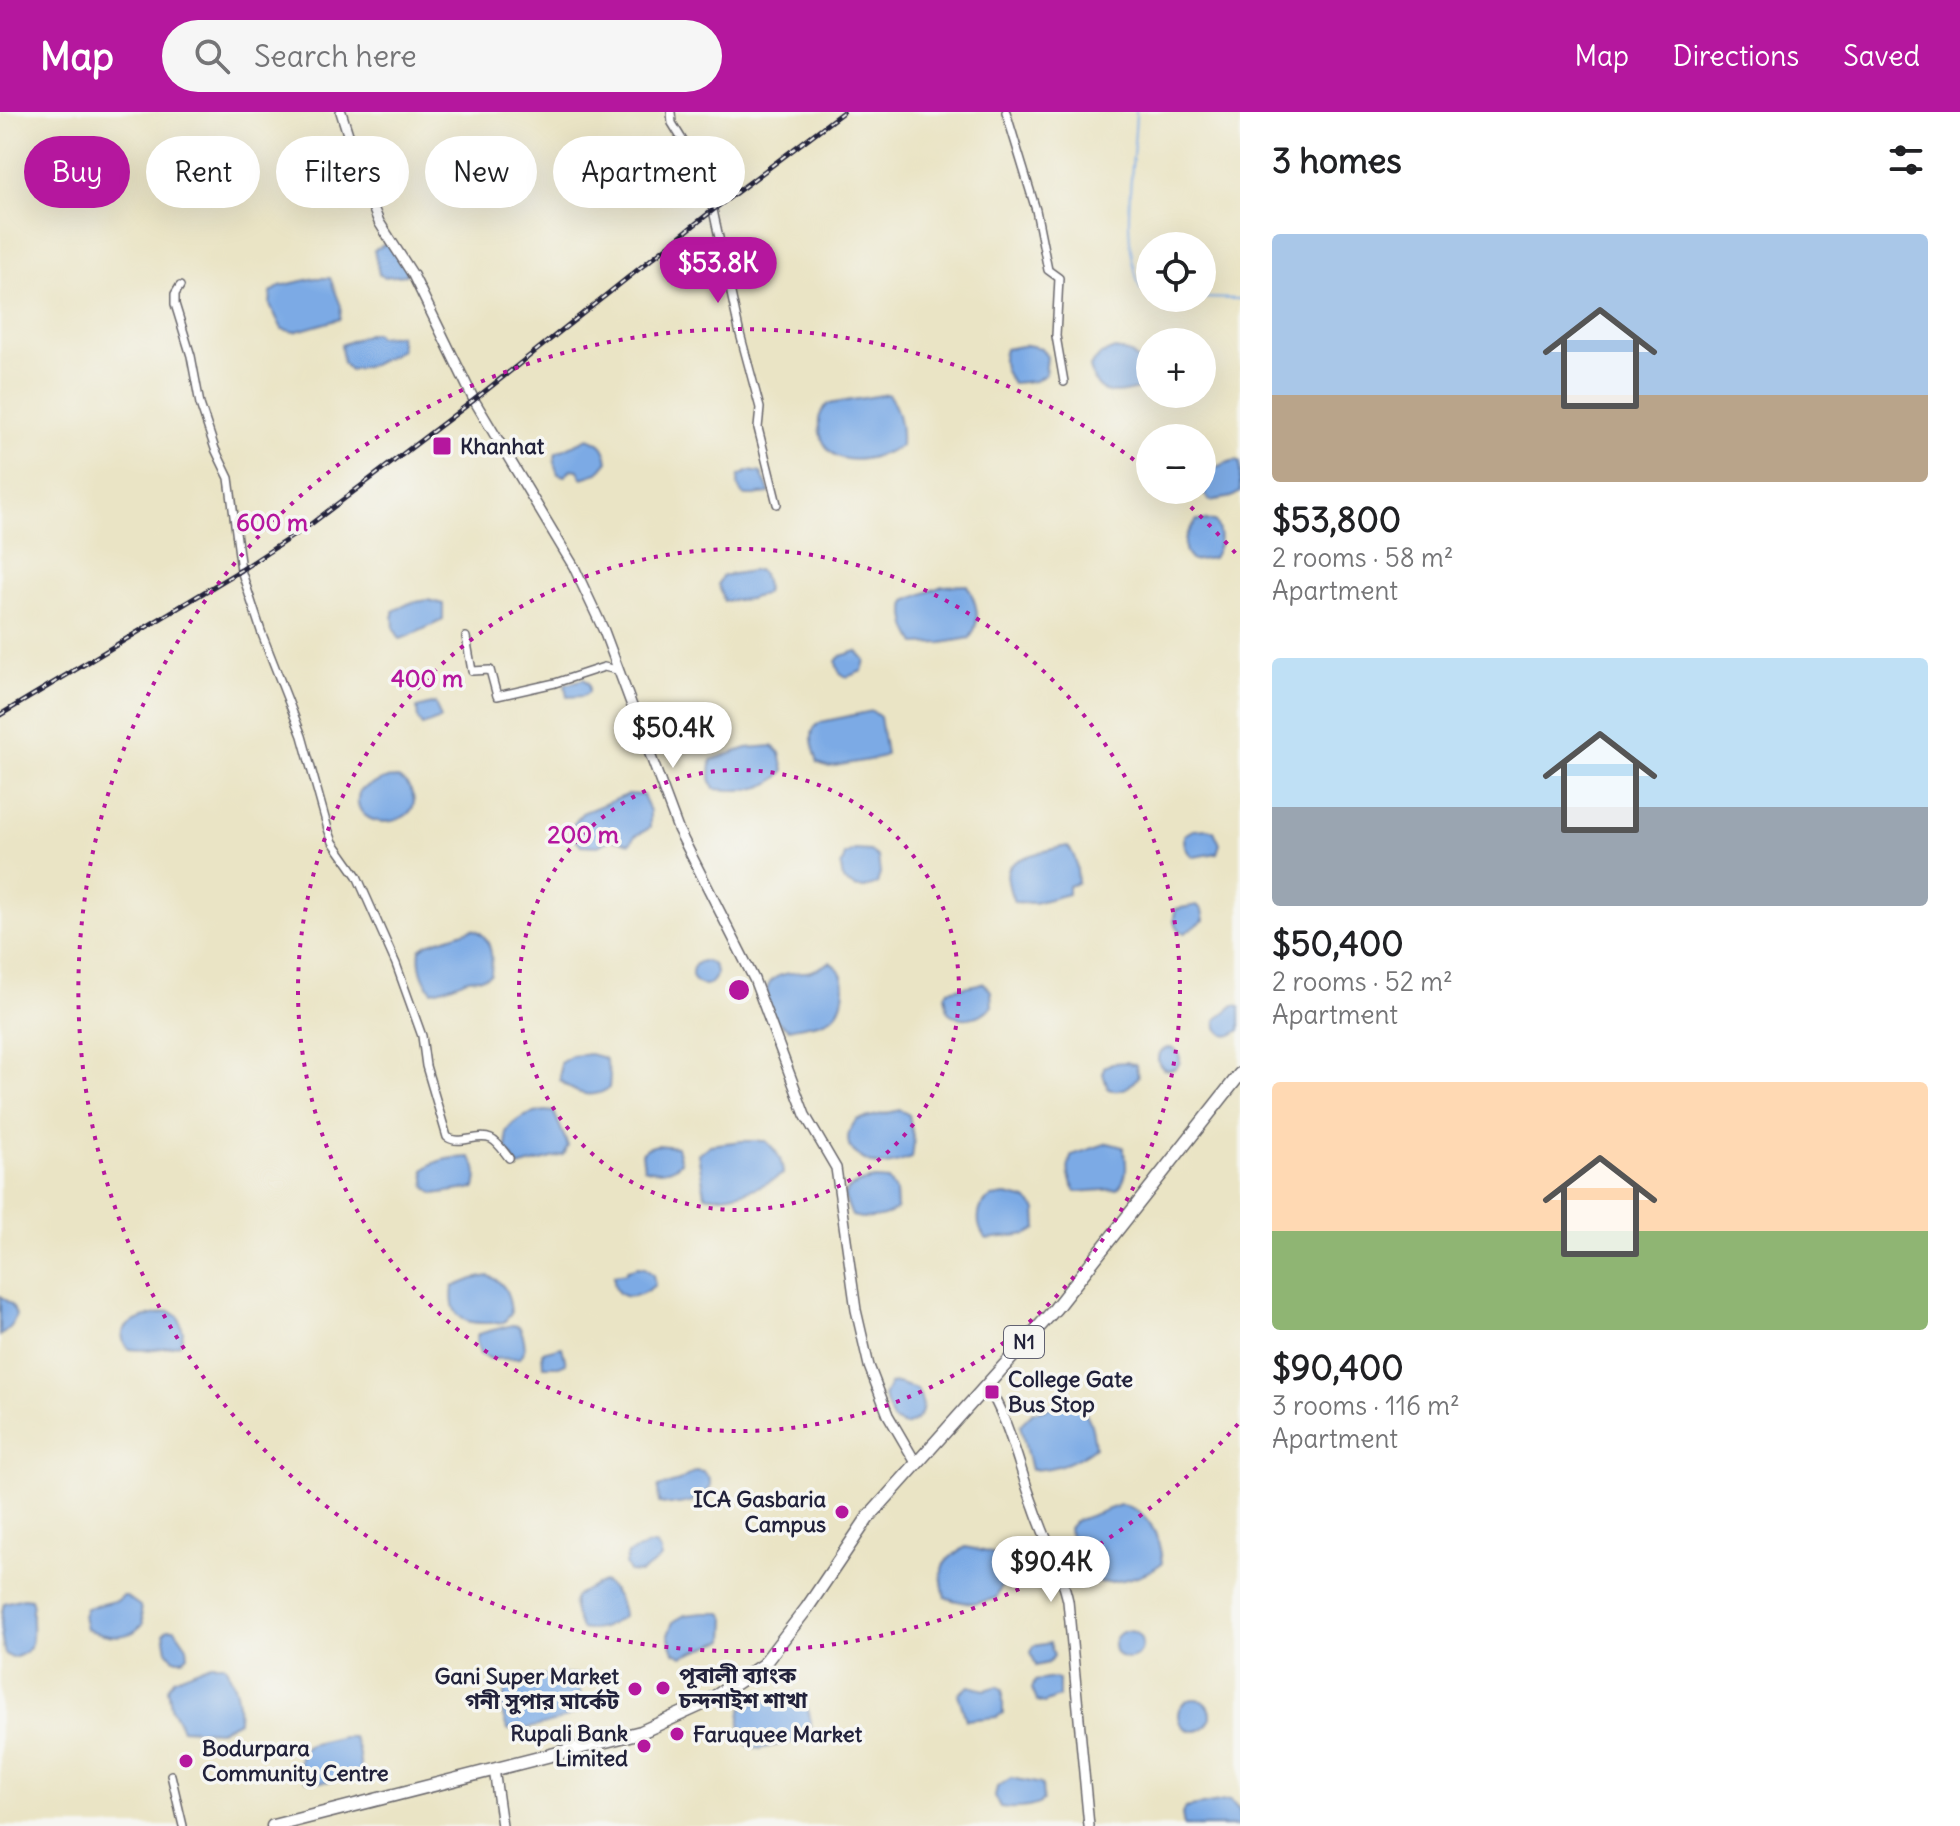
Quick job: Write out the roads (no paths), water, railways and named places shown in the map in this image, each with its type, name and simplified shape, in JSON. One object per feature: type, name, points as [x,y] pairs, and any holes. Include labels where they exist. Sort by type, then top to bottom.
[{"type":"highway","name":"N1","points":[[273,1826],[641,1732],[707,1702],[763,1665],[807,1608],[867,1519],[1055,1309],[1240,1074]]},
{"type":"street","points":[[341,112],[379,222],[413,275],[474,400],[574,567],[604,631],[678,829],[754,979],[805,1115],[836,1168],[856,1310],[869,1366],[888,1415],[916,1463]]},
{"type":"street","points":[[671,112],[672,123],[701,170],[713,210],[739,330],[760,408],[758,428],[777,504]]},
{"type":"street","points":[[1006,112],[1036,210],[1048,270],[1059,278],[1056,336],[1064,382]]},
{"type":"street","points":[[180,286],[175,294],[175,304],[191,356],[200,404],[215,449],[229,478],[241,570],[302,736],[328,829],[333,842],[357,876],[396,964],[422,1036],[426,1066],[447,1137],[454,1141],[487,1138],[499,1145],[509,1158]]},
{"type":"street","points":[[466,637],[472,671],[490,670],[497,696],[555,683],[604,667],[617,670]]},
{"type":"street","points":[[986,1385],[1005,1423],[1032,1504],[1062,1572],[1068,1601],[1089,1826]]},
{"type":"street","points":[[494,1769],[502,1826]]},
{"type":"street","points":[[171,1775],[183,1826]]},
{"type":"water","points":[[389,242],[408,269],[406,275],[384,277],[379,274],[374,250]]},
{"type":"water","points":[[330,278],[341,306],[340,319],[294,332],[282,329],[270,305],[271,293],[280,286]]},
{"type":"water","points":[[370,333],[378,337],[399,335],[401,350],[372,365],[350,370],[343,363],[341,345]]},
{"type":"water","points":[[1027,345],[1041,348],[1047,357],[1045,375],[1035,381],[1013,383],[1004,367],[1005,349]]},
{"type":"water","points":[[1115,349],[1136,358],[1136,389],[1113,393],[1096,384],[1090,366],[1101,354]]},
{"type":"water","points":[[888,394],[899,419],[901,446],[878,456],[854,460],[833,454],[825,446],[819,420],[828,404]]},
{"type":"water","points":[[588,438],[602,446],[607,456],[608,461],[598,473],[582,478],[578,470],[571,469],[565,476],[558,474],[554,463],[556,453]]},
{"type":"water","points":[[1236,460],[1240,462],[1240,492],[1216,500],[1218,466]]},
{"type":"water","points":[[749,471],[761,473],[770,493],[743,494],[739,488],[739,476]]},
{"type":"water","points":[[1197,520],[1215,521],[1220,540],[1213,558],[1192,561],[1185,551],[1185,540]]},
{"type":"water","points":[[757,570],[763,574],[767,589],[764,594],[724,601],[718,584],[722,576]]},
{"type":"water","points":[[967,585],[977,612],[976,625],[970,638],[916,644],[906,624],[906,601],[942,586]]},
{"type":"water","points":[[428,600],[443,604],[443,620],[400,639],[394,629],[393,611],[410,603]]},
{"type":"water","points":[[857,651],[865,660],[862,671],[847,677],[838,670],[836,661]]},
{"type":"water","points":[[584,679],[589,684],[589,692],[583,696],[567,697],[565,685]]},
{"type":"water","points":[[435,703],[441,719],[422,726],[417,708]]},
{"type":"water","points":[[872,711],[880,717],[886,754],[880,758],[829,767],[818,763],[812,740],[816,726],[821,722]]},
{"type":"water","points":[[773,746],[780,753],[784,771],[777,778],[752,789],[714,789],[710,778],[711,760],[747,748]]},
{"type":"water","points":[[398,778],[408,786],[413,797],[409,813],[386,822],[363,814],[358,800],[360,790],[384,779]]},
{"type":"water","points":[[629,794],[643,795],[650,811],[650,828],[635,836],[630,843],[612,839],[598,846],[581,845],[575,838],[573,825],[582,813]]},
{"type":"water","points":[[1193,830],[1214,831],[1220,844],[1217,853],[1194,857],[1186,848],[1184,835]]},
{"type":"water","points":[[1067,846],[1075,858],[1078,883],[1068,886],[1068,894],[1034,903],[1014,902],[1007,878],[1011,865],[1034,854]]},
{"type":"water","points":[[855,850],[870,851],[878,857],[880,873],[877,884],[860,888],[843,880],[841,867],[845,855]]},
{"type":"water","points":[[1197,905],[1202,910],[1204,920],[1185,933],[1178,929],[1174,917],[1176,909]]},
{"type":"water","points":[[473,929],[488,942],[491,974],[432,991],[422,971],[420,949]]},
{"type":"water","points":[[704,961],[715,968],[716,973],[709,984],[704,985],[693,978],[692,973],[699,962]]},
{"type":"water","points":[[830,962],[842,975],[844,988],[836,1013],[823,1022],[789,1029],[777,1020],[769,1009],[767,999],[767,990],[773,979],[785,974],[812,971]]},
{"type":"water","points":[[984,983],[991,991],[992,1006],[977,1016],[965,1018],[948,1012],[945,995],[948,990]]},
{"type":"water","points":[[1234,1005],[1240,1006],[1240,1030],[1225,1035],[1217,1028],[1216,1020]]},
{"type":"water","points":[[1169,1048],[1177,1051],[1180,1059],[1177,1067],[1169,1070],[1161,1067],[1158,1059],[1161,1051]]},
{"type":"water","points":[[590,1054],[605,1058],[610,1075],[609,1088],[596,1094],[583,1094],[560,1080],[560,1063],[572,1056]]},
{"type":"water","points":[[1127,1062],[1136,1065],[1138,1076],[1125,1088],[1108,1089],[1104,1067]]},
{"type":"water","points":[[900,1110],[909,1115],[914,1142],[912,1158],[880,1165],[864,1160],[851,1148],[848,1138],[856,1120]]},
{"type":"water","points":[[554,1112],[568,1146],[564,1155],[518,1167],[507,1149],[506,1132],[522,1117]]},
{"type":"water","points":[[766,1141],[778,1156],[783,1174],[746,1191],[724,1196],[705,1195],[698,1154],[710,1145]]},
{"type":"water","points":[[1108,1143],[1123,1147],[1126,1170],[1121,1185],[1117,1189],[1076,1192],[1069,1174],[1072,1155]]},
{"type":"water","points":[[657,1145],[677,1147],[681,1162],[664,1171],[644,1168],[642,1153]]},
{"type":"water","points":[[470,1157],[477,1171],[475,1188],[434,1194],[426,1187],[424,1170],[429,1166],[445,1159]]},
{"type":"water","points":[[875,1179],[888,1180],[896,1192],[897,1209],[876,1218],[852,1216],[844,1196],[846,1192],[857,1184]]},
{"type":"water","points":[[1006,1195],[1028,1200],[1036,1210],[1037,1229],[1028,1234],[987,1239],[979,1223],[982,1205],[992,1197]]},
{"type":"water","points":[[638,1267],[645,1268],[653,1275],[655,1285],[642,1294],[622,1295],[617,1291],[614,1275]]},
{"type":"water","points":[[489,1276],[506,1291],[511,1314],[504,1322],[483,1323],[474,1323],[459,1316],[452,1300],[453,1287]]},
{"type":"water","points":[[0,1296],[12,1305],[16,1315],[11,1327],[0,1336]]},
{"type":"water","points":[[170,1311],[179,1317],[183,1332],[180,1344],[154,1349],[128,1349],[123,1340],[127,1326],[134,1321]]},
{"type":"water","points":[[519,1326],[524,1338],[525,1347],[520,1358],[491,1359],[480,1354],[476,1340],[478,1334]]},
{"type":"water","points":[[562,1347],[566,1363],[543,1366],[542,1352]]},
{"type":"water","points":[[890,1384],[917,1389],[923,1407],[920,1416],[905,1426],[893,1421],[884,1396]]},
{"type":"water","points":[[1073,1402],[1087,1415],[1095,1447],[1065,1464],[1031,1470],[1020,1425],[1033,1412]]},
{"type":"water","points":[[695,1471],[703,1472],[709,1478],[711,1486],[702,1497],[688,1502],[659,1503],[658,1487],[679,1481]]},
{"type":"water","points":[[1120,1505],[1130,1507],[1146,1518],[1159,1543],[1162,1563],[1123,1580],[1090,1582],[1081,1579],[1074,1565],[1069,1528],[1075,1521]]},
{"type":"water","points":[[648,1545],[656,1545],[661,1558],[641,1573],[629,1572],[625,1564],[628,1554]]},
{"type":"water","points":[[966,1547],[992,1553],[1001,1560],[1004,1581],[996,1598],[970,1603],[945,1597],[943,1566]]},
{"type":"water","points":[[603,1582],[617,1597],[623,1617],[598,1629],[581,1629],[574,1609],[575,1598]]},
{"type":"water","points":[[123,1596],[140,1606],[143,1623],[138,1629],[117,1636],[86,1629],[83,1616],[86,1608]]},
{"type":"water","points":[[31,1599],[33,1605],[32,1641],[26,1651],[12,1658],[5,1654],[3,1647],[1,1628],[4,1603]]},
{"type":"water","points":[[722,1613],[726,1619],[725,1640],[682,1656],[674,1652],[668,1635],[673,1622],[685,1615]]},
{"type":"water","points":[[175,1629],[187,1646],[188,1655],[183,1659],[174,1659],[167,1650],[164,1633]]},
{"type":"water","points":[[1128,1631],[1138,1635],[1142,1645],[1138,1655],[1128,1659],[1118,1655],[1114,1645],[1118,1635]]},
{"type":"water","points":[[1050,1643],[1054,1656],[1048,1663],[1036,1666],[1031,1652],[1034,1646]]},
{"type":"water","points":[[211,1664],[224,1664],[231,1678],[236,1691],[238,1721],[219,1731],[182,1729],[171,1707],[168,1688],[174,1679]]},
{"type":"water","points":[[577,1675],[583,1709],[547,1724],[508,1730],[502,1707],[508,1684],[531,1677]]},
{"type":"water","points":[[1059,1680],[1059,1697],[1044,1703],[1037,1701],[1032,1689],[1035,1681]]},
{"type":"water","points":[[969,1686],[985,1690],[998,1686],[1003,1690],[1003,1713],[997,1717],[966,1720],[958,1694]]},
{"type":"water","points":[[797,1693],[809,1714],[810,1738],[759,1749],[747,1745],[740,1726],[744,1706]]},
{"type":"water","points":[[1194,1699],[1205,1704],[1210,1715],[1205,1726],[1194,1731],[1183,1726],[1178,1715],[1183,1704]]},
{"type":"water","points":[[353,1737],[361,1770],[334,1781],[305,1780],[299,1762],[301,1751],[309,1745]]},
{"type":"water","points":[[1011,1778],[1042,1784],[1043,1801],[1029,1807],[1000,1807],[995,1797],[997,1787]]},
{"type":"water","points":[[1230,1800],[1239,1810],[1240,1826],[1184,1826],[1182,1814],[1185,1808]]},
{"type":"waterway","points":[[1136,112],[1129,200],[1130,244],[1136,274]]},
{"type":"waterway","points":[[1216,298],[1240,299]]},
{"type":"railway","points":[[0,715],[241,570],[311,524],[843,112]]},
{"type":"place","name":"Khanhat","points":[[442,446]]},
{"type":"place","name":"College Gate Bus Stop","points":[[992,1392]]},
{"type":"place","name":"ICA Gasbaria Campus","points":[[842,1512]]},
{"type":"place","name":"পূবালী ব্যাংক চন্দনাইশ শাখা","points":[[663,1688]]},
{"type":"place","name":"Gani Super Market গনী সুপার মার্কেট","points":[[635,1689]]},
{"type":"place","name":"Faruquee Market","points":[[677,1734]]},
{"type":"place","name":"Rupali Bank Limited","points":[[644,1746]]},
{"type":"place","name":"Bodurpara Community Centre","points":[[186,1761]]}]
